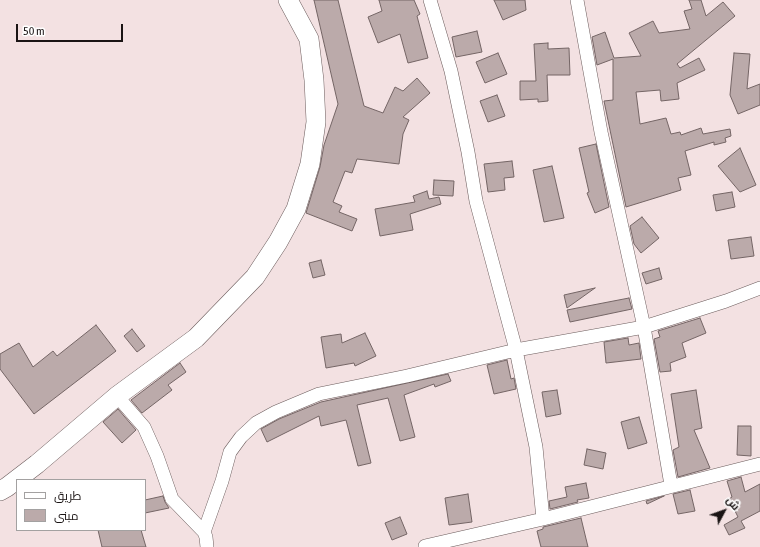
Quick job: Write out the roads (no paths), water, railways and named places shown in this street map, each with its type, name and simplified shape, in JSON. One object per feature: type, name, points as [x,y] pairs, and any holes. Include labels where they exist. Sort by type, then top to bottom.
[{"type":"main road","points":[[18,479],[117,396],[196,338],[254,277],[278,242],[296,209],[310,164],[316,122],[314,80],[309,39],[288,0]]},
{"type":"main road","points":[[0,491],[7,488],[16,481]]},
{"type":"street","points":[[430,0],[451,72],[468,152],[476,201],[516,350],[536,447],[543,519]]},
{"type":"street","points":[[577,0],[601,132],[644,326],[671,485]]},
{"type":"street","points":[[204,532],[222,481],[230,452],[241,437],[256,423],[276,412],[319,394],[407,376],[516,350],[644,326],[726,301],[760,288]]},
{"type":"street","points":[[117,396],[144,427],[157,456],[172,499],[204,532],[208,547]]},
{"type":"street","points":[[425,546],[543,519],[671,485],[760,464]]}]
